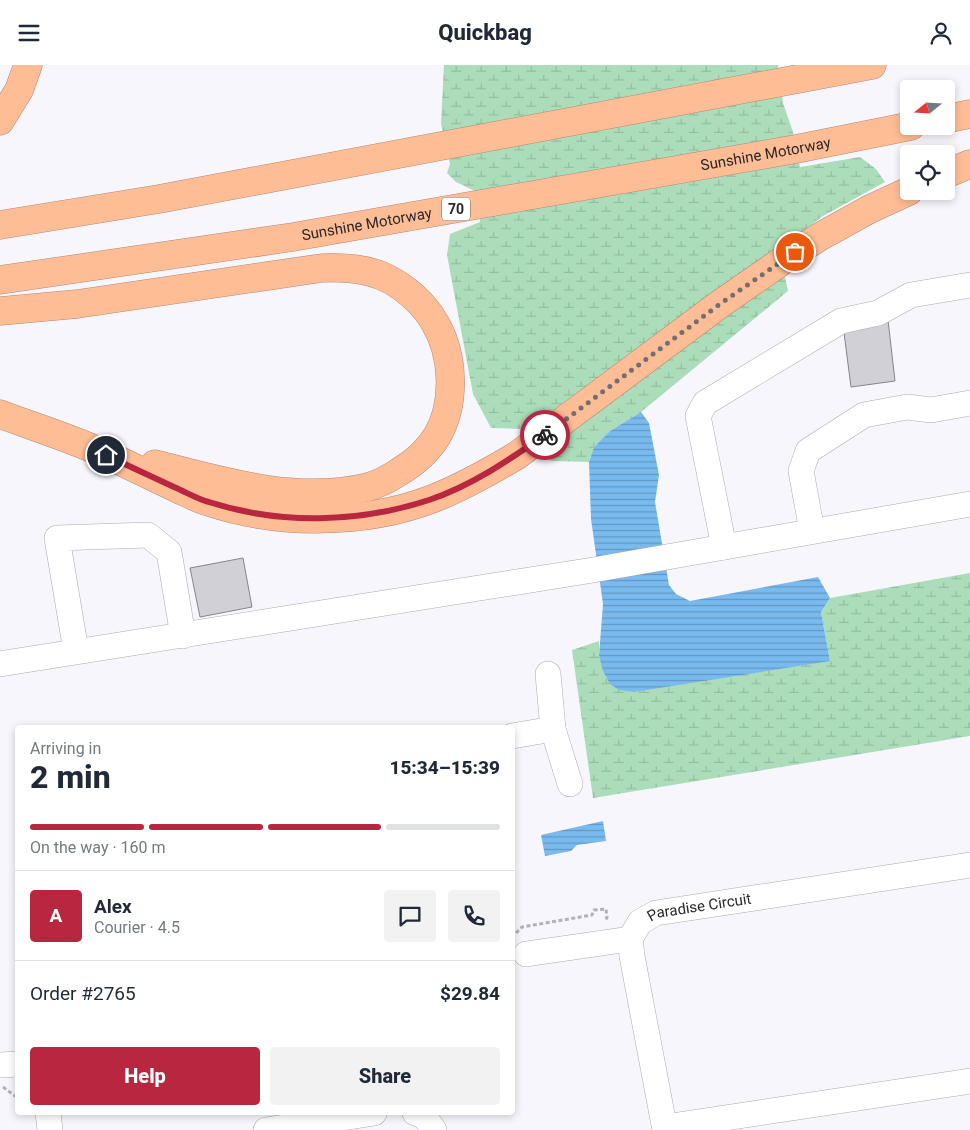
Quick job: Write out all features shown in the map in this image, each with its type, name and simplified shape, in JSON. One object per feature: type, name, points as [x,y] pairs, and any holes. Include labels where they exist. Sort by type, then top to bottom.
[{"type":"highway","points":[[0,121],[19,90],[28,65]]},
{"type":"highway","points":[[0,225],[159,199],[872,65]]},
{"type":"highway","points":[[955,117],[970,114]]},
{"type":"highway","name":"Sunshine Motorway","points":[[0,280],[293,237],[787,151],[900,128]]},
{"type":"highway","points":[[955,171],[970,165]]},
{"type":"highway","points":[[0,414],[89,447],[206,502],[234,510],[294,518],[356,517],[430,500],[490,472],[516,456],[720,304],[782,261],[837,227],[900,195]]},
{"type":"highway","points":[[0,311],[77,304],[322,268],[343,267],[363,270],[382,276],[403,288],[421,305],[435,323],[443,341],[450,383],[448,406],[437,435],[428,449],[410,466],[370,486],[348,491],[321,493],[250,487],[89,447]]},
{"type":"lane","points":[[724,547],[698,416],[705,403],[841,321],[878,313],[911,295],[970,285]]},
{"type":"lane","points":[[812,531],[801,471],[808,451],[864,415],[907,407],[931,409],[970,403]]},
{"type":"lane","points":[[0,664],[587,571],[970,504]]},
{"type":"lane","points":[[76,651],[57,538],[148,535],[168,552],[183,636]]},
{"type":"lane","points":[[548,674],[554,729],[570,784]]},
{"type":"lane","points":[[515,736],[554,729]]},
{"type":"lane","name":"Paradise Circuit","points":[[630,939],[640,923],[656,913],[970,865]]},
{"type":"lane","points":[[519,945],[630,939],[665,1128],[970,1081]]},
{"type":"lane","points":[[0,1065],[15,1064]]},
{"type":"lane","points":[[48,1115],[50,1130]]},
{"type":"lane","points":[[266,1130],[361,1115]]},
{"type":"lane","points":[[421,1115],[424,1116],[434,1130]]},
{"type":"path","points":[[519,945],[522,927],[592,915]]},
{"type":"path","points":[[0,1086],[15,1096]]},
{"type":"green space","points":[[444,65],[778,65],[783,103],[793,132],[800,167],[860,157],[876,169],[885,182],[823,216],[779,249],[788,291],[641,412],[610,431],[594,447],[589,462],[551,461],[542,420],[522,429],[491,428],[473,394],[447,255],[450,234],[480,222],[475,191],[456,182],[447,173],[450,164],[441,124]]},
{"type":"green space","points":[[970,573],[970,736],[593,798],[572,650],[599,641],[599,655],[830,661],[821,612],[830,598]]},
{"type":"water","points":[[641,412],[649,423],[659,475],[655,502],[669,585],[676,594],[690,601],[818,577],[830,598],[821,612],[830,661],[634,692],[619,690],[610,684],[603,671],[599,655],[603,604],[591,519],[589,462],[594,447],[610,431]]},
{"type":"water","points":[[603,821],[606,841],[577,845],[571,851],[545,856],[541,835]]},
{"type":"building","points":[[888,320],[895,381],[851,387],[843,325]]},
{"type":"building","points":[[243,558],[252,607],[200,617],[190,568]]},
{"type":"way so far","points":[[545,435],[720,304],[795,252]]},
{"type":"route","points":[[106,455],[206,502],[262,515],[327,519],[380,513],[430,500],[490,472],[545,435]]}]
